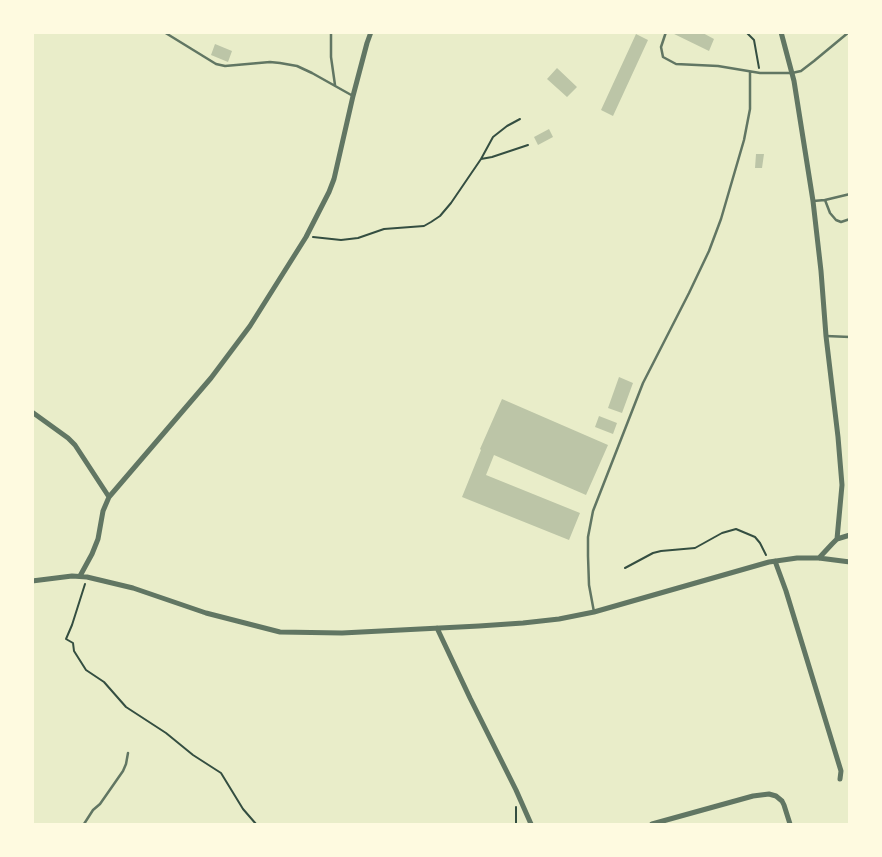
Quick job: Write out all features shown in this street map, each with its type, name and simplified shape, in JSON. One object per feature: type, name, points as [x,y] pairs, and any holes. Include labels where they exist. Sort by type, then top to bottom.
[{"type":"street","points":[[80,576],[98,539],[103,511],[109,497],[211,378],[250,326],[306,237],[334,179],[353,96],[371,32]]},
{"type":"street","points":[[781,32],[796,90],[813,201],[821,271],[842,485],[837,539]]},
{"type":"street","points":[[32,412],[68,438],[109,497]]},
{"type":"street","points":[[819,558],[837,539],[850,535]]},
{"type":"street","points":[[32,581],[87,576],[133,588],[206,613],[280,632],[342,633],[559,619],[594,612],[772,562],[797,558],[819,558],[850,562]]},
{"type":"street","points":[[772,562],[786,591],[841,771],[840,779]]},
{"type":"street","points":[[437,628],[516,790],[530,824]]},
{"type":"street","points":[[652,824],[753,796],[769,794],[776,796],[782,801],[790,824]]},
{"type":"lane","points":[[164,32],[216,64],[225,66],[280,62],[305,69],[353,96]]},
{"type":"lane","points":[[331,32],[334,85]]},
{"type":"lane","points":[[666,32],[661,47],[663,57],[676,64],[718,66],[760,73],[792,73],[801,70],[849,32]]},
{"type":"lane","points":[[594,612],[588,556],[588,537],[593,511],[643,383],[693,285],[721,219],[744,140],[750,109],[750,72]]},
{"type":"lane","points":[[813,201],[850,194]]},
{"type":"lane","points":[[825,200],[830,213],[836,220],[841,222],[850,219]]},
{"type":"lane","points":[[826,336],[850,337]]},
{"type":"lane","points":[[84,824],[123,771],[128,753]]},
{"type":"path","points":[[746,32],[754,40],[760,73]]},
{"type":"path","points":[[306,237],[341,240],[358,238],[384,229],[418,226],[431,222],[440,216],[451,202],[481,159],[493,137],[520,119]]},
{"type":"path","points":[[481,159],[528,145]]},
{"type":"path","points":[[625,568],[653,553],[695,548],[722,533],[736,529],[755,537],[772,562]]},
{"type":"path","points":[[87,576],[72,625],[66,638],[73,643],[74,651],[86,670],[104,682],[126,707],[221,773],[243,809],[256,824]]},
{"type":"building","points":[[670,32],[701,32],[714,39],[709,51]]},
{"type":"building","points":[[636,34],[648,40],[613,116],[601,110]]},
{"type":"building","points":[[215,44],[232,51],[228,62],[211,55]]},
{"type":"building","points":[[557,68],[577,87],[567,97],[547,79]]},
{"type":"building","points":[[549,129],[553,137],[538,145],[534,137]]},
{"type":"building","points":[[756,154],[764,154],[762,168],[755,168]]},
{"type":"building","points":[[619,377],[633,383],[622,413],[608,408]]},
{"type":"building","points":[[502,399],[608,445],[586,495],[494,455],[486,475],[580,513],[569,540],[462,497]]},
{"type":"building","points":[[599,416],[617,423],[613,434],[595,427]]}]
